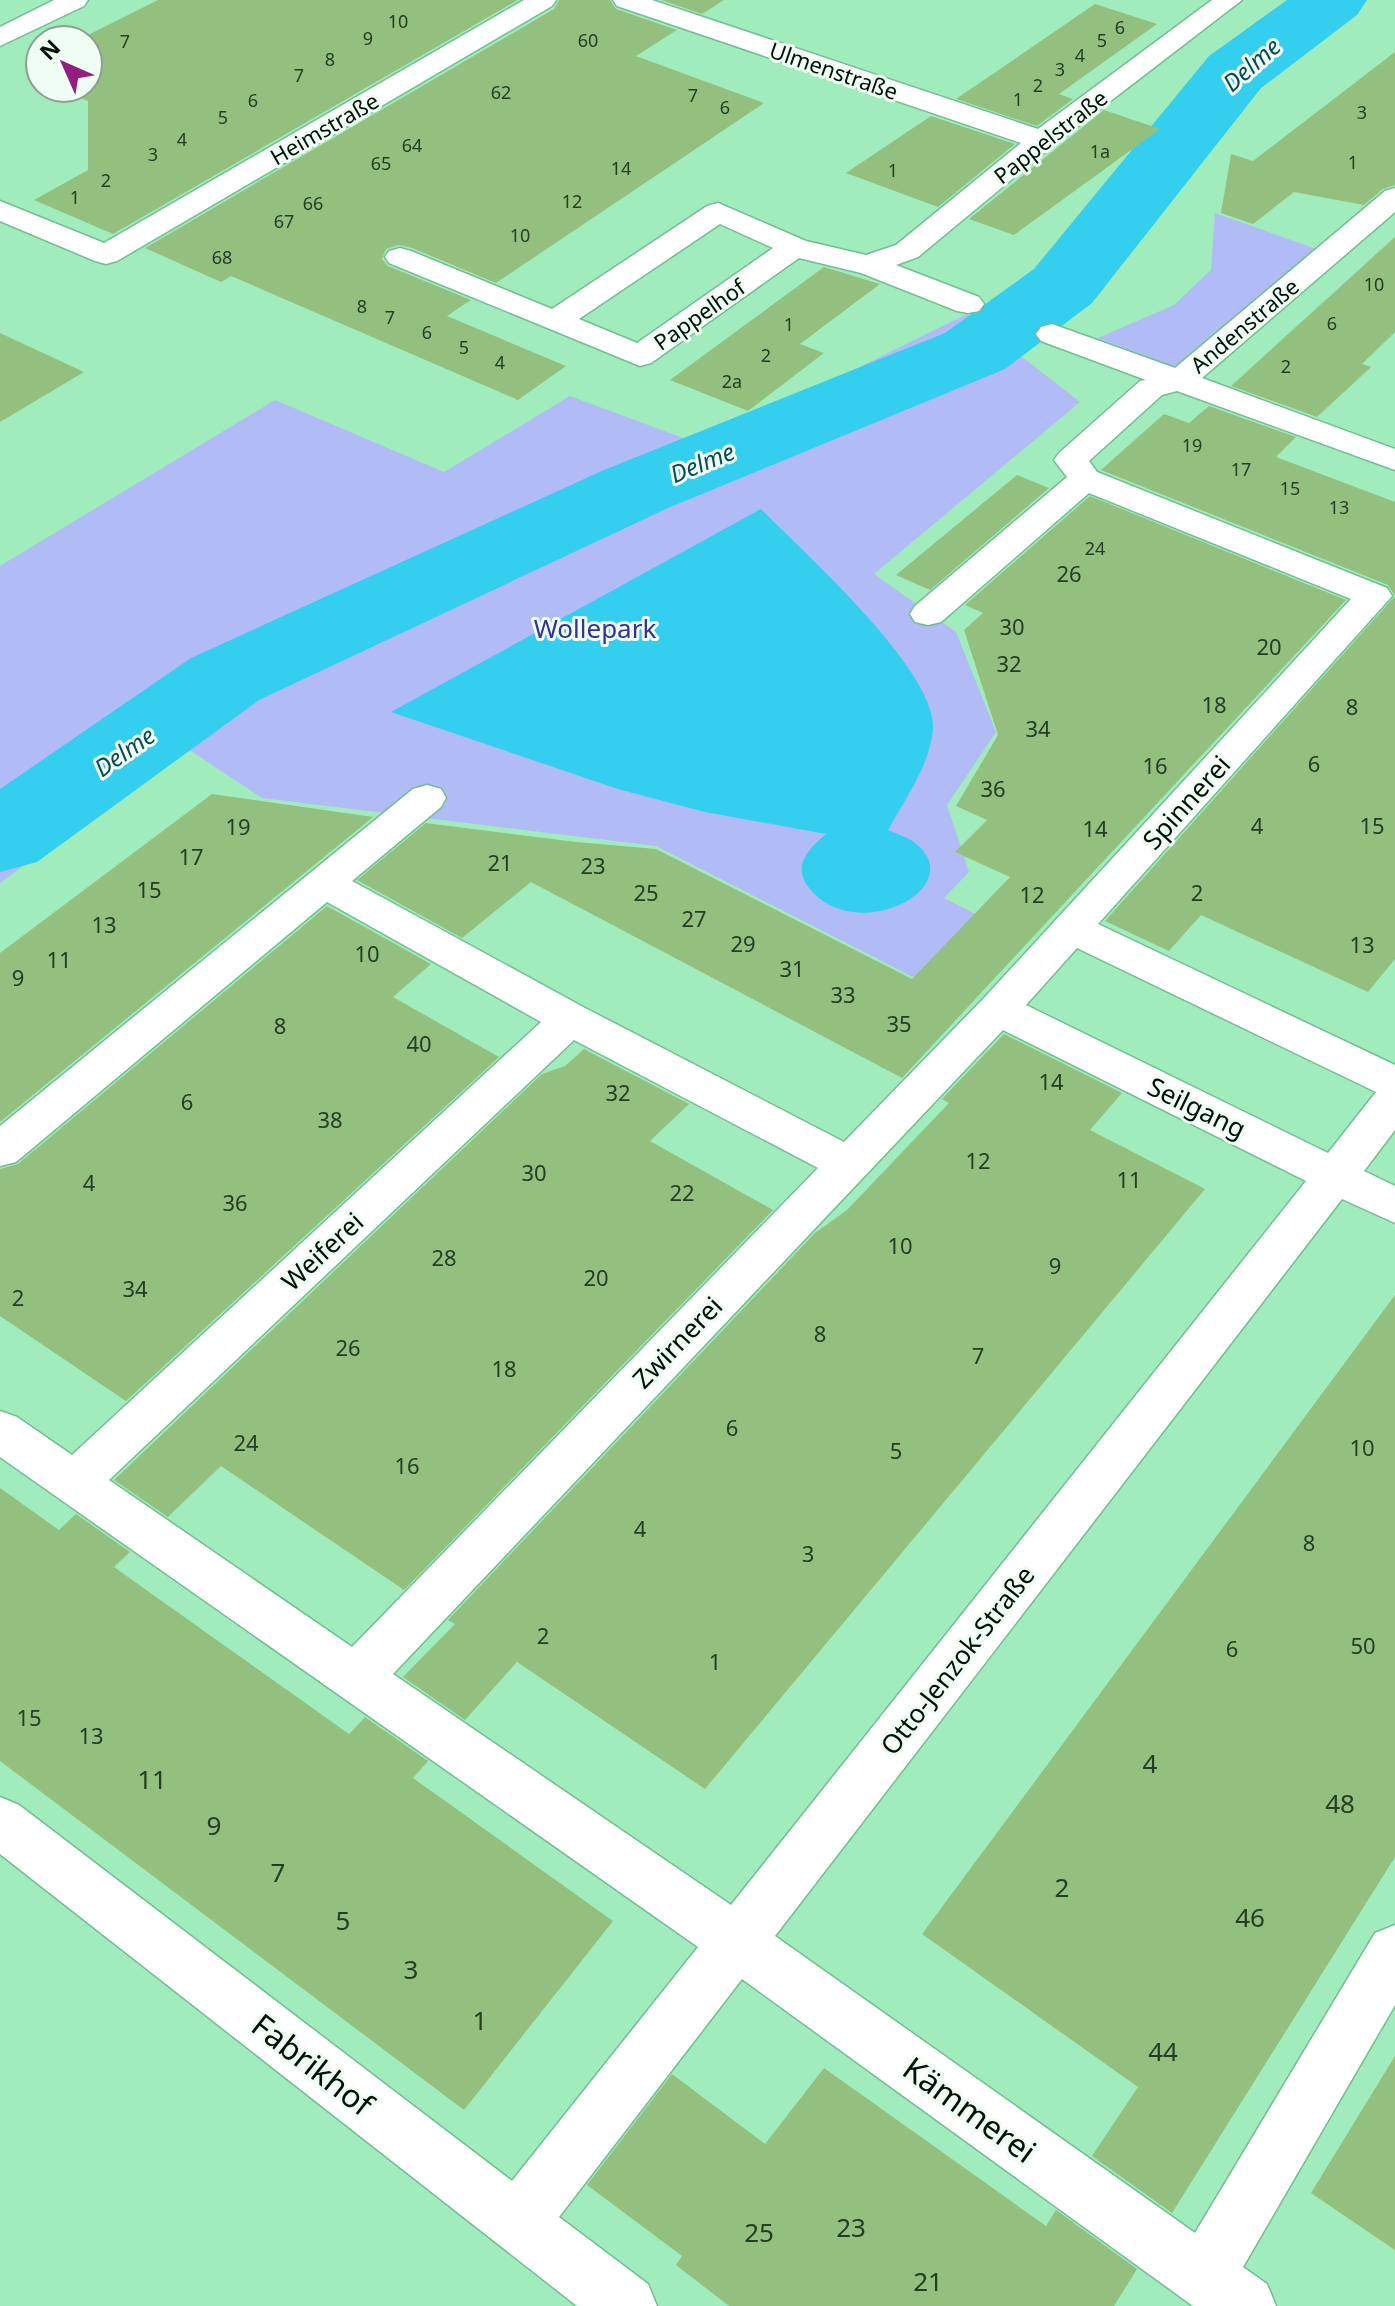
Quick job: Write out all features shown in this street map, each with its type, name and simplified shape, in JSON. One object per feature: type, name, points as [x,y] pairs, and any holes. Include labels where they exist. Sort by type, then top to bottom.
[{"type":"street","points":[[0,38],[75,0]]},
{"type":"street","name":"Heimstraße","points":[[0,210],[106,255],[543,0]]},
{"type":"street","name":"Ulmenstraße","points":[[626,0],[1042,140]]},
{"type":"street","name":"Pappelstraße","points":[[868,265],[907,251],[1042,140],[1229,0]]},
{"type":"street","name":"Andenstraße","points":[[1085,479],[1071,460],[1151,388],[1179,381],[1395,197]]},
{"type":"street","points":[[555,321],[718,212],[795,247],[836,260],[868,265],[968,304]]},
{"type":"street","name":"Pappelhof","points":[[400,257],[640,356],[795,247]]},
{"type":"street","points":[[1052,334],[1395,460]]},
{"type":"street","points":[[928,614],[1085,479]]},
{"type":"street","name":"Spinnerei","points":[[998,1009],[1071,928],[1384,600],[1085,479]]},
{"type":"street","points":[[0,1150],[427,798]]},
{"type":"street","points":[[326,884],[570,1019],[848,1164]]},
{"type":"street","points":[[1071,928],[1395,1083]]},
{"type":"street","name":"Zwirnerei","points":[[357,1677],[998,1009]]},
{"type":"street","name":"Seilgang","points":[[998,1009],[1395,1206]]},
{"type":"street","name":"Weiferei","points":[[74,1483],[570,1019]]},
{"type":"street","name":"Otto-Jenzok-Straße","points":[[518,2221],[1395,1099]]},
{"type":"street","points":[[0,1431],[737,1942]]},
{"type":"street","name":"Fabrikhof","points":[[0,1822],[626,2306]]},
{"type":"street","name":"Kämmerei","points":[[737,1942],[1224,2292],[1395,1952]]},
{"type":"green space","points":[[1215,213],[1316,249],[1175,367],[1098,338],[1174,305],[1211,270]]},
{"type":"green space","name":"Wollepark","points":[[967,314],[1080,402],[874,574],[956,632],[996,732],[947,805],[969,872],[944,898],[1018,936],[960,1001],[656,846],[262,798],[185,747],[0,883],[0,566],[275,400],[444,472],[570,396],[702,445]]},
{"type":"shaded area","points":[[761,509],[864,613],[914,676],[928,705],[933,729],[927,756],[888,830],[911,840],[928,858],[929,876],[919,892],[901,904],[877,911],[852,912],[827,904],[807,885],[802,870],[810,850],[826,834],[705,812],[618,789],[391,712]]},
{"type":"building","points":[[158,0],[518,0],[113,234],[34,200],[88,170],[88,104],[104,104],[104,27]]},
{"type":"building","points":[[559,0],[610,0],[616,9],[677,30],[636,56],[764,103],[496,283],[412,248],[399,245],[386,249],[382,259],[388,266],[471,300],[447,316],[566,366],[518,400],[231,276],[221,282],[145,248],[554,9]]},
{"type":"building","points":[[661,0],[724,0],[702,14]]},
{"type":"building","points":[[1095,4],[1157,24],[1059,94],[1073,99],[1037,126],[956,99]]},
{"type":"building","points":[[1395,52],[1395,185],[1383,189],[1364,205],[1294,192],[1253,224],[1221,213],[1231,154],[1253,161]]},
{"type":"building","points":[[1104,110],[1160,129],[1014,235],[969,219]]},
{"type":"building","points":[[931,116],[1015,144],[938,207],[846,173]]},
{"type":"building","points":[[1395,237],[1395,332],[1362,364],[1371,367],[1317,417],[1231,386]]},
{"type":"building","points":[[824,267],[880,284],[800,344],[824,353],[748,411],[670,380]]},
{"type":"building","points":[[0,333],[84,372],[0,422]]},
{"type":"building","points":[[1209,406],[1296,437],[1276,457],[1395,502],[1395,596],[1388,585],[1101,470],[1164,414],[1189,423]]},
{"type":"building","points":[[1017,475],[1049,488],[930,590],[896,575]]},
{"type":"building","points":[[1090,496],[1346,600],[902,1078],[531,882],[462,938],[357,880],[426,823],[656,849],[912,979],[1010,877],[955,852],[987,820],[956,806],[998,735],[964,630],[983,613],[965,605]]},
{"type":"building","points":[[1395,596],[1395,959],[1368,992],[1201,915],[1169,951],[1105,921]]},
{"type":"building","points":[[212,794],[373,817],[0,1122],[0,953]]},
{"type":"building","points":[[327,906],[431,964],[393,997],[499,1057],[126,1401],[0,1316],[0,1169],[18,1164]]},
{"type":"building","points":[[1004,1034],[1122,1093],[1090,1130],[1205,1189],[705,1789],[517,1662],[465,1720],[403,1677],[455,1624],[448,1620],[815,1233],[847,1210],[949,1103],[942,1099]]},
{"type":"building","points":[[584,1049],[689,1104],[650,1141],[773,1210],[404,1590],[221,1466],[168,1517],[114,1480],[542,1074],[565,1066]]},
{"type":"building","points":[[1395,1295],[1395,1857],[1172,2213],[1092,2156],[1138,2087],[922,1934]]},
{"type":"building","points":[[0,1488],[59,1530],[76,1514],[130,1552],[114,1567],[349,1734],[365,1717],[428,1761],[413,1778],[613,1921],[464,2110],[0,1761]]},
{"type":"building","points":[[1395,2056],[1395,2250],[1311,2193]]},
{"type":"building","points":[[824,2068],[1046,2226],[1056,2210],[1137,2269],[1114,2306],[729,2306],[676,2265],[682,2256],[587,2185],[672,2074],[765,2144]]},
{"type":"waterway","name":"Delme","points":[[0,838],[225,679],[636,489],[975,351],[1063,286],[1235,72],[1332,0]]}]
